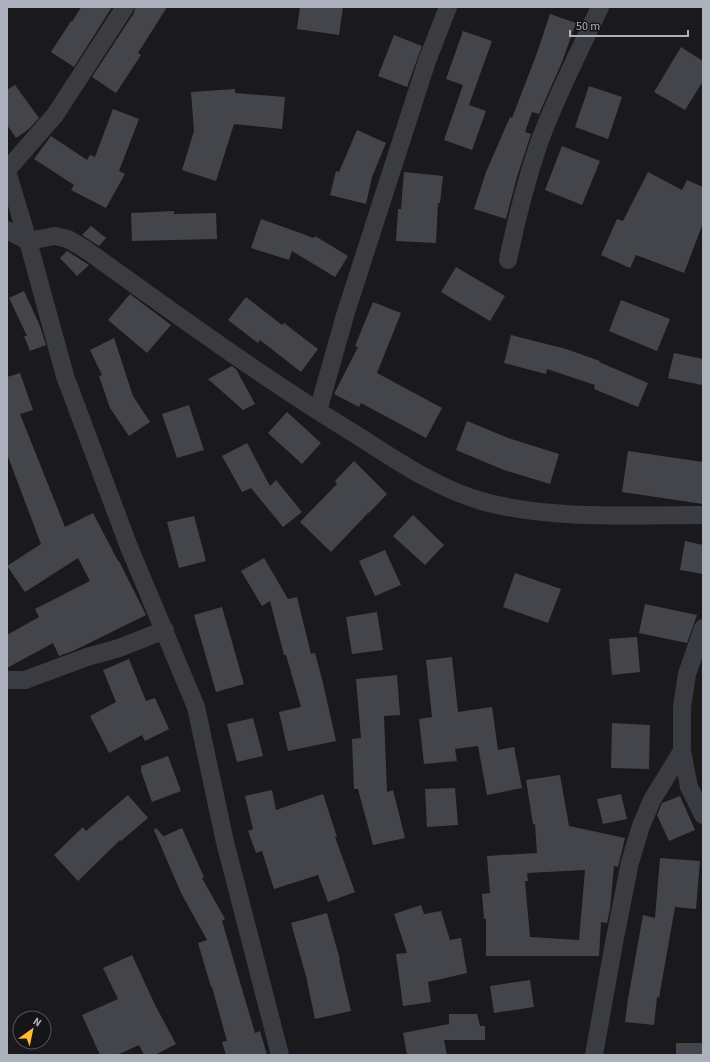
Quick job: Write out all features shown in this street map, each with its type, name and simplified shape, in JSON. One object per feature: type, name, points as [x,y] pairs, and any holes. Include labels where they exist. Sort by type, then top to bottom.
[{"type":"street","points":[[125,7],[55,115],[7,170],[65,376],[129,547],[196,707],[225,842],[280,1055]]},
{"type":"street","points":[[318,411],[350,297],[427,61],[448,7]]},
{"type":"street","points":[[508,260],[518,212],[539,143],[560,92],[600,7]]},
{"type":"street","points":[[7,230],[28,241],[55,236],[68,239],[85,249],[197,330],[318,411],[423,476],[448,488],[484,502],[551,513],[703,515]]},
{"type":"street","points":[[703,628],[688,674],[682,707],[682,751],[689,786],[703,815]]},
{"type":"street","points":[[7,680],[25,680],[87,657],[119,648],[165,630]]},
{"type":"street","points":[[594,1055],[630,862],[641,826],[652,800],[682,751]]},
{"type":"building","points":[[81,7],[112,7],[74,67],[51,52]]},
{"type":"building","points":[[135,7],[167,7],[138,53],[141,55],[116,93],[92,77],[134,13]]},
{"type":"building","points":[[300,7],[343,7],[339,35],[297,29]]},
{"type":"building","points":[[550,14],[576,23],[562,62],[539,114],[532,112],[525,132],[531,134],[517,177],[506,219],[474,209],[486,172],[510,117],[512,118]]},
{"type":"building","points":[[463,31],[492,41],[469,105],[486,111],[472,150],[444,140],[463,85],[446,79]]},
{"type":"building","points":[[394,35],[422,46],[407,87],[378,76]]},
{"type":"building","points":[[681,47],[703,61],[703,81],[685,110],[654,92]]},
{"type":"building","points":[[15,85],[39,118],[29,129],[16,138],[7,125],[7,90]]},
{"type":"building","points":[[589,86],[622,97],[608,139],[575,127]]},
{"type":"building","points":[[235,89],[235,93],[285,97],[282,129],[234,124],[216,181],[182,170],[194,131],[191,92]]},
{"type":"building","points":[[113,109],[139,119],[119,171],[125,174],[106,208],[71,190],[74,185],[34,159],[51,136],[87,160],[90,155],[95,157]]},
{"type":"building","points":[[357,130],[386,143],[372,177],[366,204],[330,195],[336,171],[339,172]]},
{"type":"building","points":[[562,146],[600,161],[582,205],[545,190]]},
{"type":"building","points":[[404,172],[443,176],[440,203],[438,203],[436,243],[396,241],[398,209],[401,209]]},
{"type":"building","points":[[648,172],[682,190],[687,180],[703,187],[703,223],[684,273],[636,255],[630,268],[601,255],[617,219],[623,221]]},
{"type":"building","points":[[174,211],[174,214],[216,213],[217,239],[132,241],[131,213]]},
{"type":"building","points":[[261,219],[314,238],[315,236],[348,256],[335,277],[292,251],[289,260],[251,248]]},
{"type":"building","points":[[91,226],[106,238],[99,246],[82,235]]},
{"type":"building","points":[[67,251],[89,265],[77,276],[60,258]]},
{"type":"building","points":[[456,267],[505,296],[490,321],[441,292]]},
{"type":"building","points":[[24,291],[40,326],[46,345],[30,351],[24,336],[27,336],[9,298]]},
{"type":"building","points":[[130,294],[171,325],[147,353],[108,320]]},
{"type":"building","points":[[246,297],[282,325],[284,323],[318,349],[301,372],[260,340],[258,343],[228,320]]},
{"type":"building","points":[[621,300],[670,319],[657,351],[609,331]]},
{"type":"building","points":[[373,302],[401,313],[377,373],[442,408],[426,438],[361,403],[359,407],[334,394],[358,347],[355,346]]},
{"type":"building","points":[[511,335],[566,349],[600,361],[599,362],[648,383],[638,407],[594,389],[595,385],[547,369],[546,374],[504,363]]},
{"type":"building","points":[[114,338],[133,396],[150,422],[129,436],[110,408],[99,376],[102,375],[90,350]]},
{"type":"building","points":[[674,353],[703,359],[702,385],[668,378]]},
{"type":"building","points":[[232,366],[236,369],[255,404],[243,410],[208,379]]},
{"type":"building","points":[[20,373],[33,410],[20,414],[65,527],[93,513],[146,615],[73,651],[59,656],[53,643],[7,668],[7,635],[39,617],[35,609],[90,581],[78,558],[25,592],[7,566],[41,544],[7,454],[7,377]]},
{"type":"building","points":[[189,405],[204,450],[177,458],[162,414]]},
{"type":"building","points":[[287,412],[321,443],[302,464],[268,433]]},
{"type":"building","points":[[467,421],[508,438],[559,454],[550,484],[504,470],[456,450]]},
{"type":"building","points":[[247,443],[270,486],[276,480],[302,512],[283,527],[251,488],[242,492],[222,456]]},
{"type":"building","points":[[628,451],[703,462],[703,504],[622,492]]},
{"type":"building","points":[[354,461],[387,494],[369,513],[367,511],[368,513],[331,552],[300,522],[337,484],[335,481]]},
{"type":"building","points":[[413,515],[444,545],[425,565],[393,536]]},
{"type":"building","points":[[194,516],[206,561],[179,568],[167,522]]},
{"type":"building","points":[[685,541],[703,545],[703,574],[680,570]]},
{"type":"building","points":[[385,550],[401,585],[375,596],[359,561]]},
{"type":"building","points":[[264,558],[288,599],[297,597],[311,654],[315,653],[336,741],[288,751],[279,712],[301,707],[286,655],[284,655],[270,601],[262,606],[241,571]]},
{"type":"building","points":[[515,573],[561,589],[548,623],[503,607]]},
{"type":"building","points":[[645,604],[697,615],[687,643],[639,633]]},
{"type":"building","points":[[222,607],[244,684],[216,692],[194,615]]},
{"type":"building","points":[[377,612],[383,650],[352,654],[346,617]]},
{"type":"building","points":[[637,637],[640,672],[612,675],[609,639]]},
{"type":"building","points":[[452,657],[458,712],[492,707],[498,750],[514,747],[522,788],[487,795],[478,746],[455,749],[457,761],[424,764],[419,719],[432,717],[426,660]]},
{"type":"building","points":[[129,659],[146,701],[155,698],[169,729],[145,741],[142,735],[109,753],[90,716],[116,702],[103,670]]},
{"type":"building","points":[[397,675],[400,715],[384,716],[387,792],[393,790],[405,838],[373,845],[358,789],[354,789],[352,739],[361,738],[356,679]]},
{"type":"building","points":[[253,718],[263,756],[237,762],[227,724]]},
{"type":"building","points":[[612,723],[650,725],[649,769],[611,768]]},
{"type":"building","points":[[168,756],[181,791],[152,802],[141,771],[141,766]]},
{"type":"building","points":[[560,775],[569,826],[625,838],[618,867],[614,866],[610,909],[607,923],[601,922],[599,956],[486,956],[486,919],[484,919],[482,894],[490,893],[487,856],[537,853],[535,824],[533,824],[526,780]],"holes":[[[585,870],[579,940],[530,937],[525,881],[528,881],[527,873]]]},
{"type":"building","points":[[455,788],[458,825],[427,827],[425,789]]},
{"type":"building","points":[[272,790],[276,810],[323,794],[337,837],[335,837],[355,892],[328,902],[318,875],[274,889],[262,851],[256,853],[248,831],[253,829],[245,796]]},
{"type":"building","points":[[621,794],[627,819],[603,824],[597,799]]},
{"type":"building","points":[[128,795],[148,818],[121,841],[120,840],[78,881],[54,855],[83,827],[86,831]]},
{"type":"building","points":[[680,796],[695,830],[669,841],[657,815],[662,803]]},
{"type":"building","points":[[156,828],[165,838],[164,836],[182,828],[204,877],[202,878],[225,919],[222,921],[255,1033],[260,1031],[267,1055],[226,1055],[222,1042],[227,1041],[198,943],[207,940],[181,893],[154,830]]},
{"type":"building","points":[[660,858],[700,861],[696,909],[675,907],[659,998],[657,997],[654,1025],[625,1022],[643,915],[655,918]]},
{"type":"building","points":[[421,905],[424,914],[441,911],[450,940],[461,938],[467,973],[428,982],[431,1002],[403,1006],[396,954],[407,953],[394,914]]},
{"type":"building","points":[[327,913],[340,960],[351,1011],[315,1019],[306,976],[291,923]]},
{"type":"building","points":[[132,955],[156,1007],[176,1044],[155,1055],[144,1055],[139,1045],[117,1055],[100,1055],[82,1015],[118,999],[103,968]]},
{"type":"building","points":[[530,980],[534,1007],[494,1013],[490,986]]},
{"type":"building","points":[[449,1014],[477,1014],[480,1026],[485,1026],[485,1040],[444,1040],[447,1055],[407,1055],[403,1033],[449,1024]]},
{"type":"building","points":[[676,1043],[703,1043],[703,1055],[676,1055]]}]
